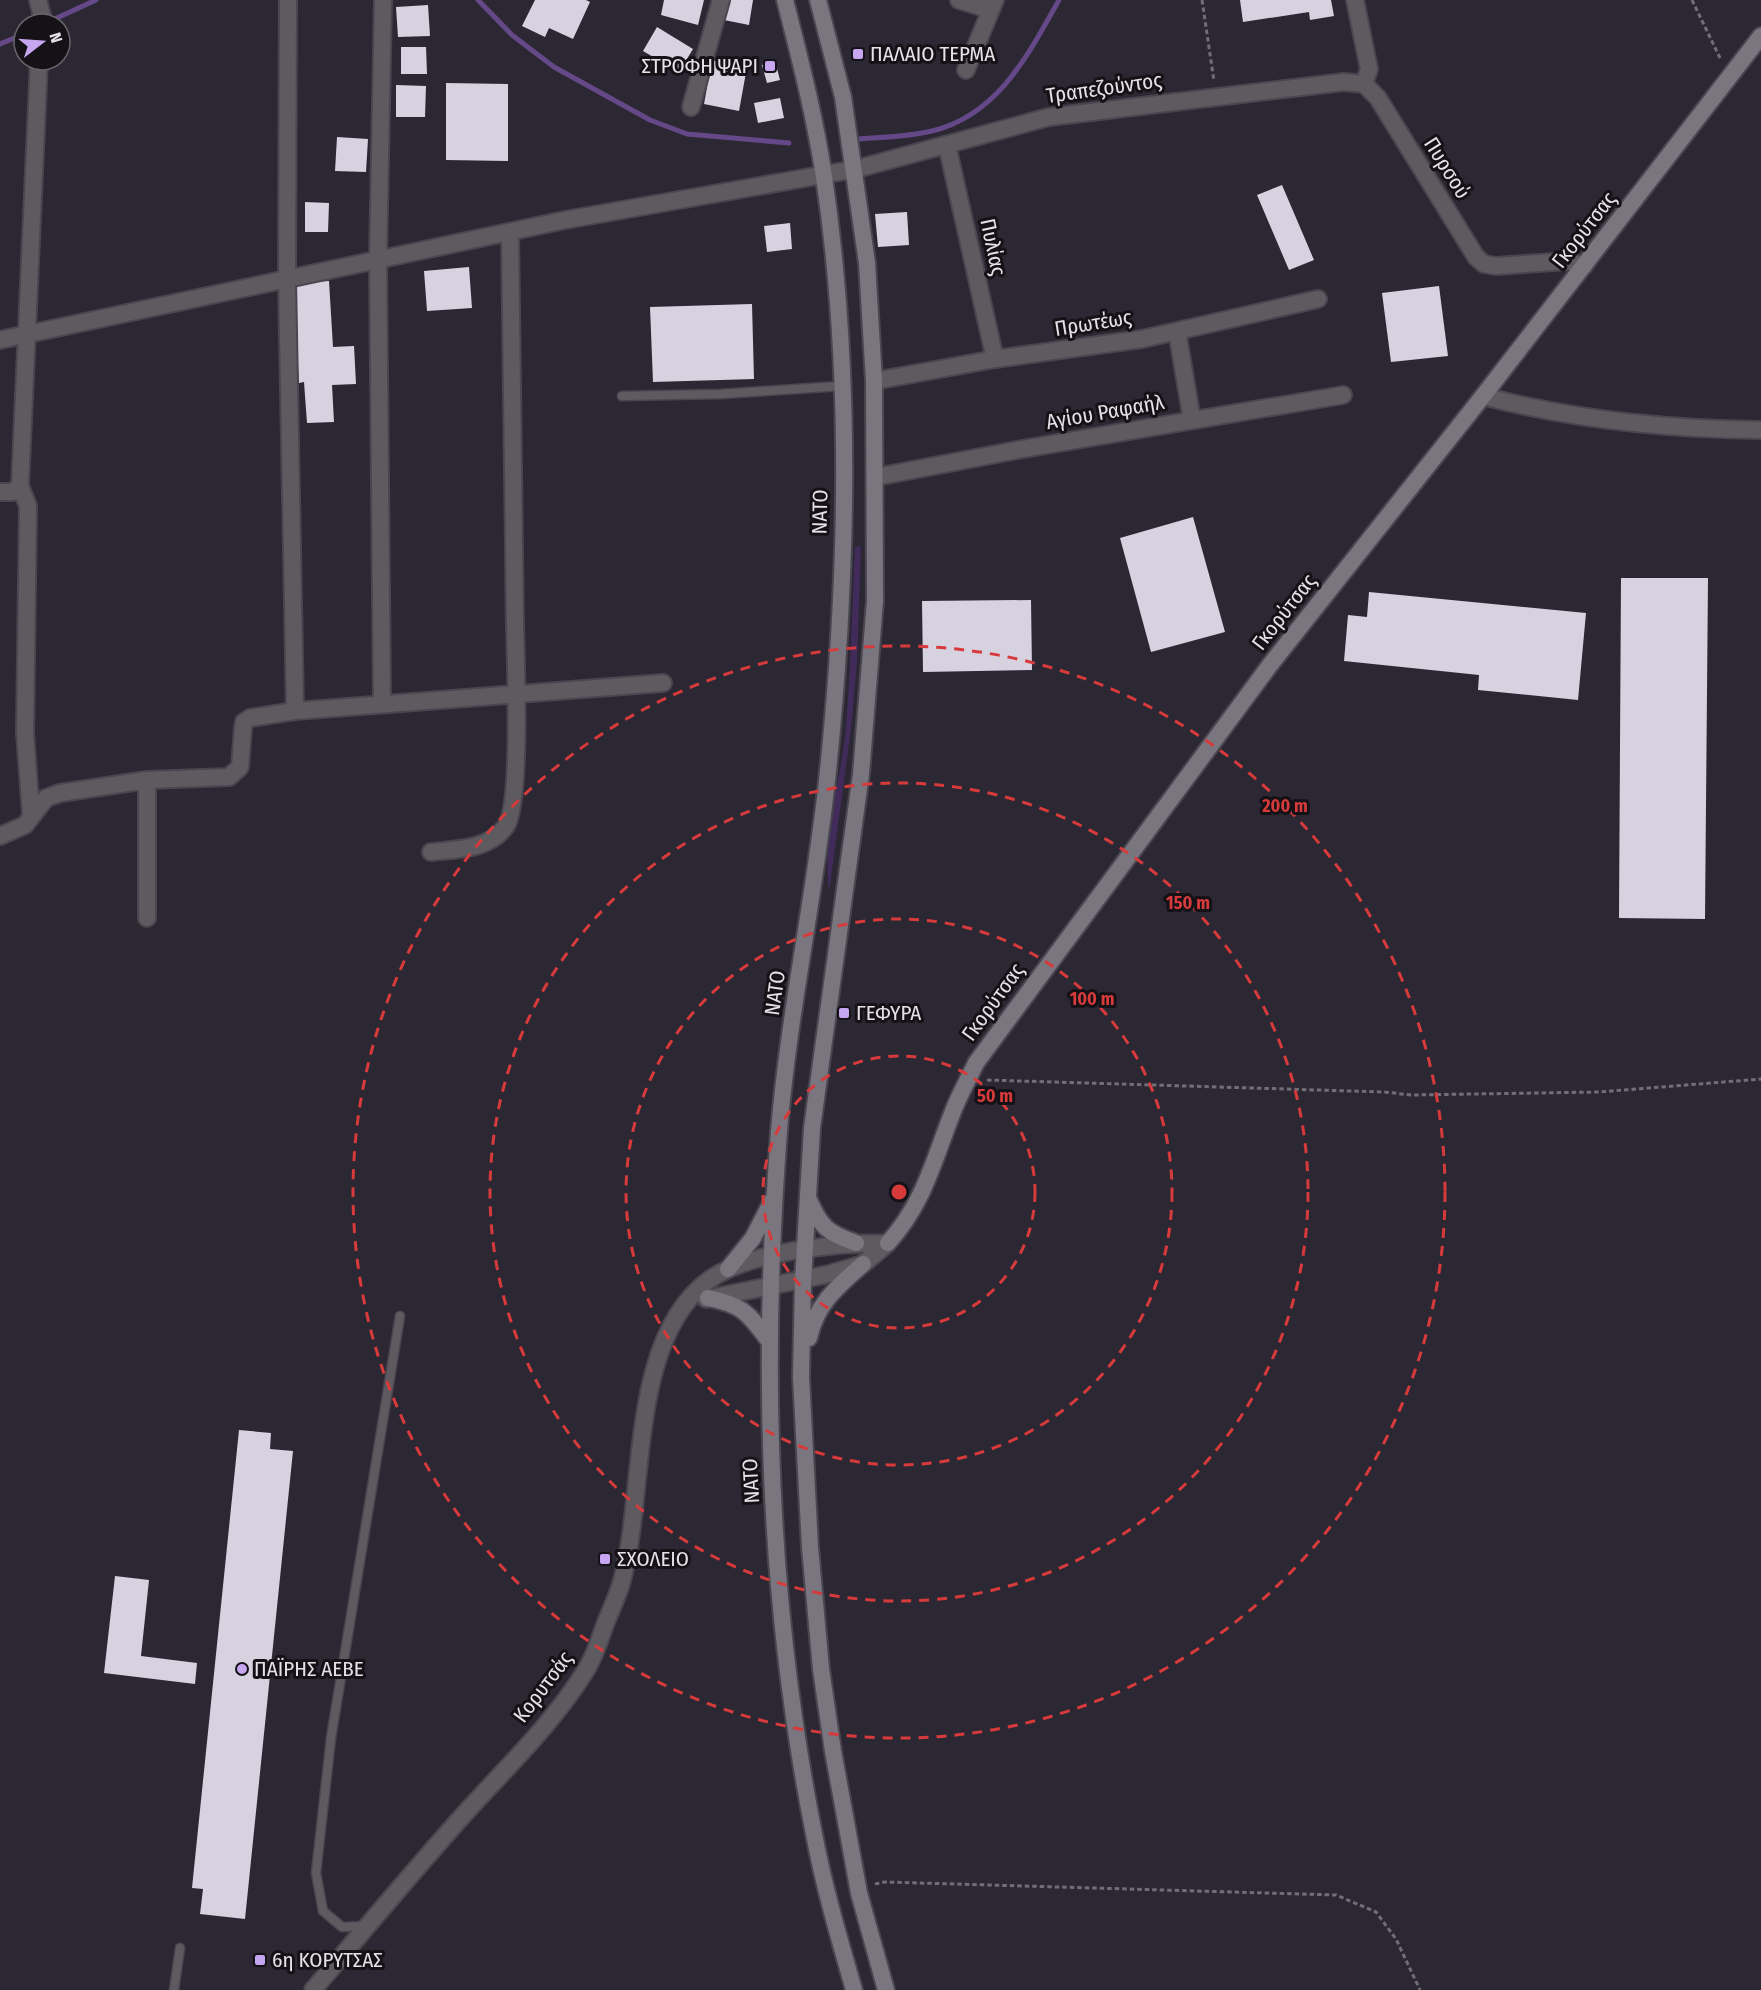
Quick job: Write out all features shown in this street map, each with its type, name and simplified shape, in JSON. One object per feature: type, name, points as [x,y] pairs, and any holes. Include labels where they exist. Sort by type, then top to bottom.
[{"type":"main road","name":"ΝΑΤΟ","points":[[785,0],[811,106],[832,246],[841,386],[842,600],[828,777],[780,1124],[769,1341],[777,1549],[789,1676],[813,1831],[829,1902],[854,1990]]},
{"type":"main road","points":[[818,0],[843,97],[856,169],[867,263],[874,381],[876,477],[874,601],[868,700],[858,798],[812,1128],[803,1281],[801,1377],[810,1547],[821,1669],[833,1751],[858,1887],[886,1990]]},
{"type":"main road","name":"Γκορύτσας","points":[[888,1243],[914,1210],[932,1171],[952,1112],[976,1063],[1270,665],[1483,396],[1761,36]]},
{"type":"main road","points":[[728,1269],[753,1238],[775,1195]]},
{"type":"main road","points":[[808,1198],[819,1224],[836,1236],[856,1243]]},
{"type":"main road","points":[[801,1377],[813,1320],[825,1300],[863,1264]]},
{"type":"main road","points":[[708,1298],[735,1303],[753,1320],[769,1341]]},
{"type":"street","points":[[288,0],[287,279],[295,711]]},
{"type":"street","points":[[382,704],[378,260],[383,0]]},
{"type":"street","points":[[691,107],[721,0]]},
{"type":"street","points":[[959,0],[993,5],[966,70]]},
{"type":"street","points":[[1354,0],[1369,69],[1364,84]]},
{"type":"street","points":[[31,814],[25,733],[28,506],[20,486],[38,72]]},
{"type":"street","name":"Τραπεζούντος","points":[[0,340],[510,232],[856,169],[1008,126],[1072,112],[1344,82],[1364,84]]},
{"type":"street","name":"Πυρσού","points":[[1364,84],[1378,98],[1476,257],[1484,264],[1496,266],[1568,261],[1584,266]]},
{"type":"street","name":"Πυλίας","points":[[947,145],[995,359]]},
{"type":"street","points":[[431,852],[473,847],[492,840],[507,825],[513,806],[516,694],[510,232]]},
{"type":"street","name":"Πρωτέως","points":[[874,381],[995,359],[1079,349],[1178,331],[1318,299]]},
{"type":"street","points":[[1178,331],[1192,420]]},
{"type":"street","name":"Αγίου Ραφαήλ","points":[[876,477],[1343,395]]},
{"type":"street","points":[[1483,396],[1530,408],[1647,425],[1701,430],[1761,430]]},
{"type":"street","points":[[0,492],[13,492],[20,486]]},
{"type":"street","points":[[0,836],[25,825],[45,798],[60,794],[147,780],[229,777],[240,767],[243,728],[246,720],[295,711],[663,683]]},
{"type":"street","points":[[147,780],[147,918]]},
{"type":"street","name":"Κορυτσάς","points":[[313,1990],[543,1727],[588,1667],[621,1584],[651,1375],[667,1332],[683,1308],[707,1281],[728,1269],[772,1256],[856,1243],[888,1243]]},
{"type":"street","points":[[683,1308],[708,1298],[803,1281],[863,1264],[888,1243]]},
{"type":"lane","points":[[622,396],[721,394],[841,386]]},
{"type":"lane","points":[[367,1926],[342,1927],[323,1911],[316,1873],[331,1738],[399,1316]]},
{"type":"lane","points":[[174,1990],[180,1948]]},
{"type":"path","points":[[1202,0],[1216,97]]},
{"type":"path","points":[[1692,0],[1730,78]]},
{"type":"path","points":[[968,1080],[1384,1092],[1411,1095],[1599,1092],[1761,1079]]},
{"type":"path","points":[[858,1887],[885,1882],[1336,1895],[1376,1912],[1396,1938],[1420,1990]]},
{"type":"shaded area","points":[[861,546],[857,662],[851,729],[829,892],[830,830],[844,747],[848,704],[855,547]]},
{"type":"building","points":[[535,0],[586,0],[590,2],[573,39],[549,28],[545,37],[522,26]]},
{"type":"building","points":[[664,0],[704,0],[698,25],[661,15]]},
{"type":"building","points":[[727,0],[753,0],[749,25],[724,20]]},
{"type":"building","points":[[1240,0],[1331,0],[1334,16],[1310,20],[1309,12],[1243,22]]},
{"type":"building","points":[[428,5],[430,36],[398,37],[396,7]]},
{"type":"building","points":[[657,27],[693,49],[679,72],[643,51]]},
{"type":"building","points":[[401,47],[426,47],[427,74],[401,74]]},
{"type":"building","points":[[712,60],[747,67],[739,111],[704,104]]},
{"type":"building","points":[[775,61],[780,80],[767,83],[762,65]]},
{"type":"building","points":[[446,83],[508,84],[508,161],[446,160]]},
{"type":"building","points":[[396,85],[426,86],[425,117],[396,117]]},
{"type":"building","points":[[780,98],[784,118],[758,123],[754,103]]},
{"type":"building","points":[[337,137],[368,139],[366,172],[335,171]]},
{"type":"building","points":[[1282,185],[1314,260],[1289,270],[1257,195]]},
{"type":"building","points":[[305,202],[329,203],[328,232],[305,232]]},
{"type":"building","points":[[907,212],[909,245],[878,247],[875,214]]},
{"type":"building","points":[[790,223],[792,249],[767,252],[764,226]]},
{"type":"building","points":[[469,267],[472,308],[427,311],[424,271]]},
{"type":"building","points":[[329,281],[333,347],[354,346],[356,384],[332,385],[334,422],[307,423],[304,382],[299,383],[293,283]]},
{"type":"building","points":[[1439,286],[1448,356],[1391,362],[1382,293]]},
{"type":"building","points":[[752,304],[754,379],[653,382],[650,307]]},
{"type":"building","points":[[1193,517],[1225,632],[1151,652],[1120,538]]},
{"type":"building","points":[[1621,578],[1708,578],[1705,919],[1619,918]]},
{"type":"building","points":[[1369,592],[1586,613],[1578,700],[1478,690],[1479,675],[1344,661],[1348,615],[1367,617]]},
{"type":"building","points":[[1031,600],[1032,670],[923,672],[922,601]]},
{"type":"building","name":"ΠΑΪΡΗΣ ΑΕΒΕ","points":[[239,1430],[271,1433],[270,1449],[293,1451],[245,1919],[200,1914],[203,1889],[192,1888]]},
{"type":"building","points":[[115,1576],[149,1580],[141,1656],[197,1663],[195,1684],[104,1673]]},
{"type":"waterway","points":[[70,12],[96,0]]},
{"type":"waterway","points":[[478,0],[512,35],[554,67],[650,120],[687,134],[789,143]]},
{"type":"waterway","points":[[858,139],[904,136],[932,131],[955,123],[975,112],[1009,80],[1023,61],[1059,0]]},
{"type":"waterway","points":[[0,44],[12,39]]},
{"type":"place","name":"ΠΑΛΑΙΟ ΤΕΡΜΑ","points":[[858,54]]},
{"type":"place","name":"ΣΤΡΟΦΗ ΨΑΡΙ","points":[[770,66]]},
{"type":"place","name":"ΓΕΦΥΡΑ","points":[[844,1013]]},
{"type":"place","name":"ΣΧΟΛΕΙΟ","points":[[605,1559]]},
{"type":"place","name":"ΠΑΪΡΗΣ ΑΕΒΕ","points":[[242,1669]]},
{"type":"place","name":"6η ΚΟΡΥΤΣΑΣ","points":[[260,1960]]}]
